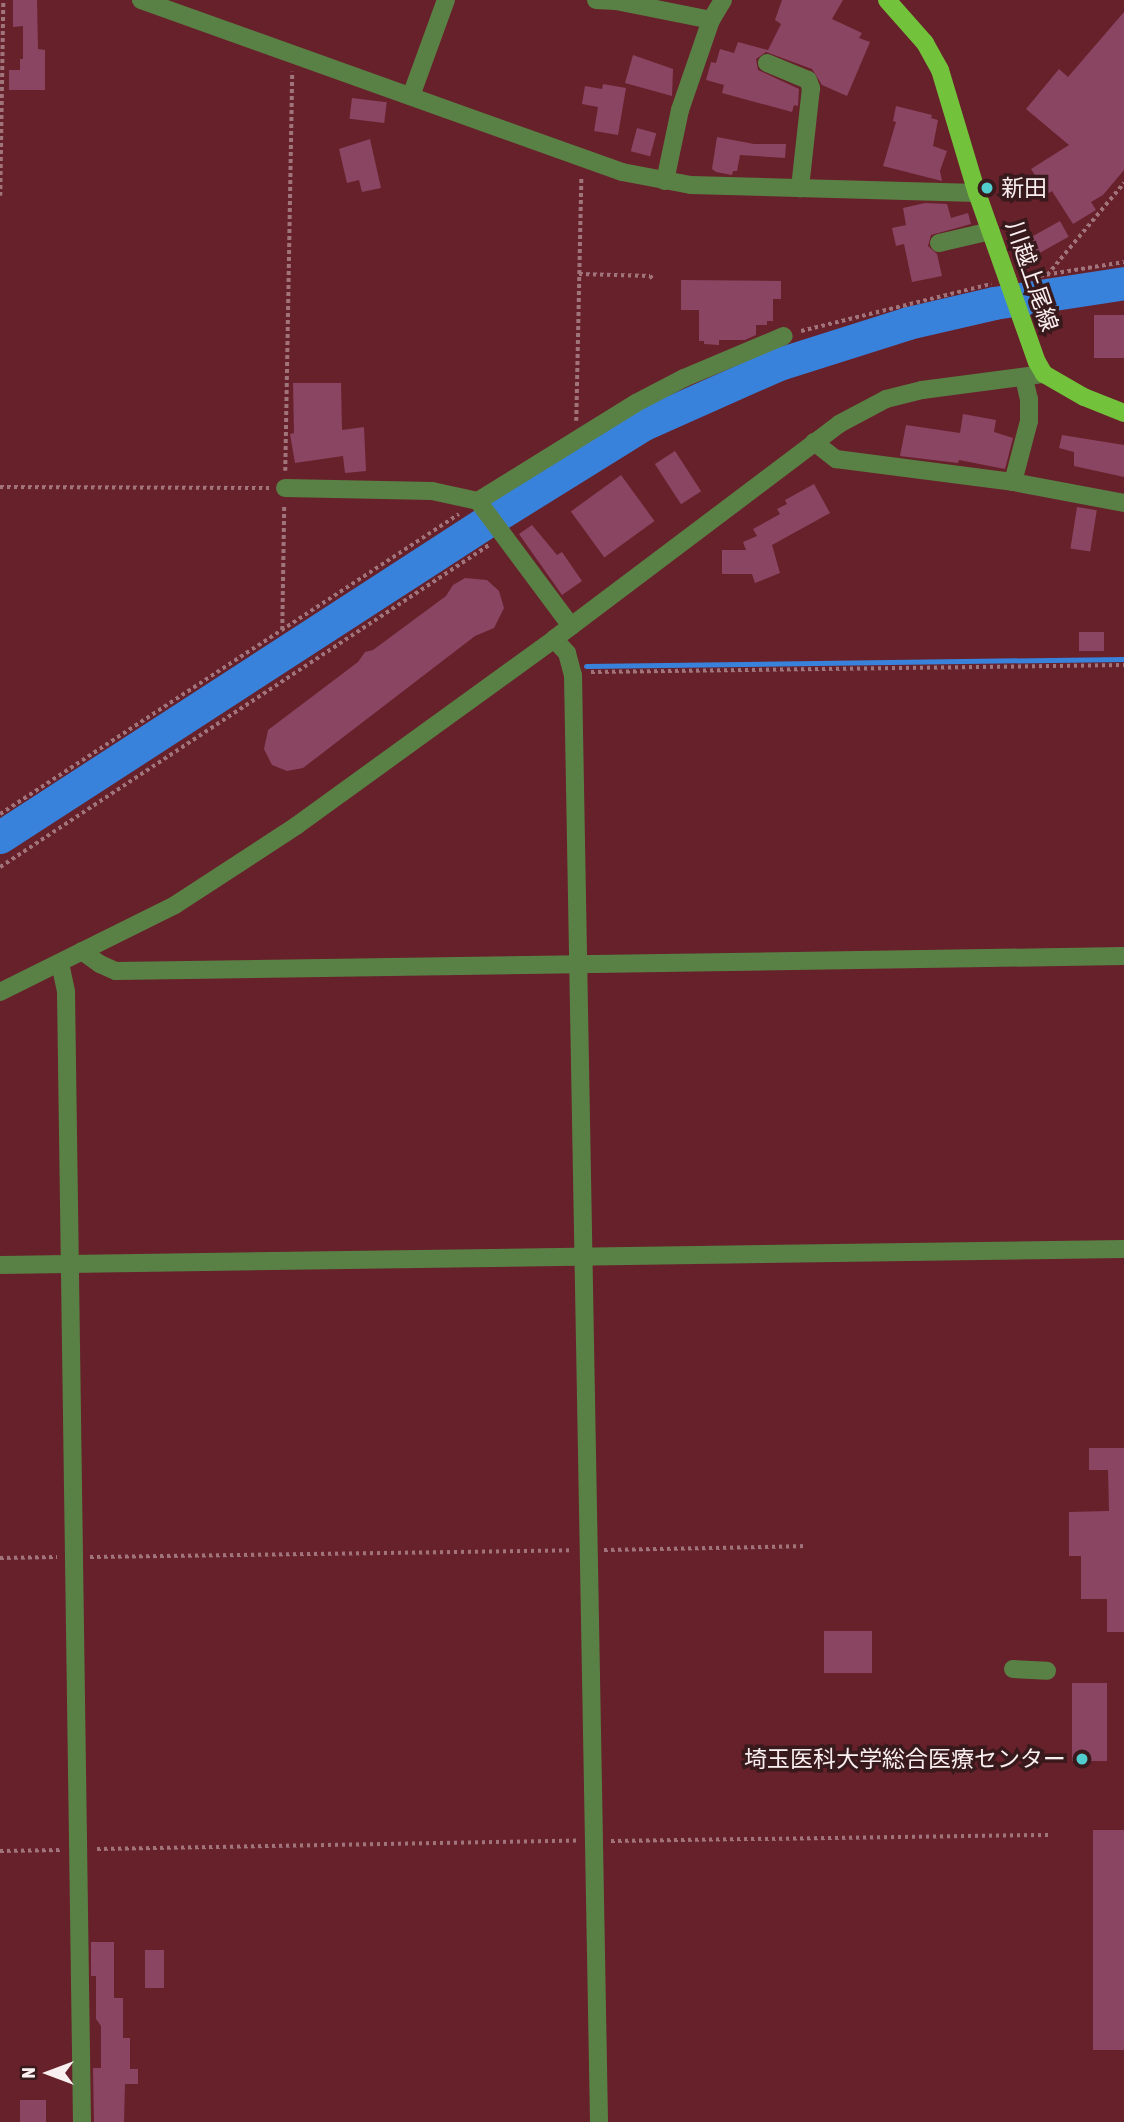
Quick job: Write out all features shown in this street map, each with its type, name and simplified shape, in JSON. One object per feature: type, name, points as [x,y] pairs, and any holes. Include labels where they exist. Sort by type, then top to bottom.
[{"type":"main road","name":"川越上尾線","points":[[887,0],[925,43],[940,69],[977,193],[1023,325],[1044,374]]},
{"type":"main road","points":[[1044,374],[1084,397],[1124,413]]},
{"type":"street","points":[[141,0],[582,159],[664,181],[977,193]]},
{"type":"street","points":[[411,96],[446,0]]},
{"type":"street","points":[[596,0],[616,1],[711,20]]},
{"type":"street","points":[[664,181],[680,110],[711,20],[723,0]]},
{"type":"street","points":[[767,63],[808,80],[811,88],[800,188]]},
{"type":"street","points":[[939,243],[991,230]]},
{"type":"street","points":[[479,503],[578,437],[684,378],[785,336]]},
{"type":"street","points":[[0,992],[175,905],[296,826],[554,639],[839,424],[886,399],[953,383],[1044,374]]},
{"type":"street","points":[[1013,482],[1029,421],[1029,399],[1024,378]]},
{"type":"street","points":[[814,442],[836,459],[1013,482],[1124,503]]},
{"type":"street","points":[[285,488],[432,491],[479,503],[571,626]]},
{"type":"street","points":[[554,639],[567,653],[573,675],[581,963],[599,2122]]},
{"type":"street","points":[[82,951],[116,971],[1124,956]]},
{"type":"street","points":[[60,963],[66,992],[82,2122]]},
{"type":"street","points":[[0,1265],[1124,1249]]},
{"type":"street","points":[[1013,1669],[1047,1671]]},
{"type":"path","points":[[0,196],[3,0]]},
{"type":"path","points":[[282,630],[295,55]]},
{"type":"path","points":[[578,437],[582,159]]},
{"type":"path","points":[[1046,276],[1124,183]]},
{"type":"path","points":[[785,336],[1010,283],[1124,262]]},
{"type":"path","points":[[579,274],[650,276],[654,280]]},
{"type":"path","points":[[0,487],[285,488]]},
{"type":"path","points":[[0,814],[479,503]]},
{"type":"path","points":[[0,867],[502,535]]},
{"type":"path","points":[[573,675],[587,672],[1124,665]]},
{"type":"path","points":[[0,1558],[807,1546]]},
{"type":"path","points":[[0,1851],[1049,1835]]},
{"type":"building","points":[[13,0],[37,0],[38,49],[45,50],[45,90],[9,90],[9,70],[20,70],[20,59],[23,59],[23,26],[13,27]]},
{"type":"building","points":[[782,0],[843,0],[832,19],[862,33],[859,38],[870,42],[847,96],[822,85],[812,69],[766,52],[756,59],[758,70],[799,89],[798,106],[794,105],[792,112],[722,93],[724,85],[706,80],[711,62],[716,63],[720,49],[734,53],[738,42],[768,50],[781,24],[775,20]]},
{"type":"building","points":[[1124,12],[1124,170],[1103,195],[1091,202],[1096,210],[1073,224],[1052,191],[1047,194],[1031,169],[1069,145],[1026,109],[1059,69],[1068,77]]},
{"type":"building","points":[[633,55],[673,69],[672,96],[625,83]]},
{"type":"building","points":[[603,84],[626,88],[618,135],[594,131],[598,107],[582,104],[585,86],[602,89]]},
{"type":"building","points":[[352,98],[387,102],[384,123],[349,119]]},
{"type":"building","points":[[896,106],[932,115],[931,118],[938,120],[933,146],[947,151],[940,171],[942,181],[883,166],[896,122],[893,121]]},
{"type":"building","points":[[637,128],[656,133],[650,156],[631,151]]},
{"type":"building","points":[[717,137],[754,144],[786,144],[785,158],[740,155],[737,171],[733,171],[732,175],[716,172],[712,169]]},
{"type":"building","points":[[370,139],[381,188],[362,192],[359,180],[347,183],[339,149]]},
{"type":"building","points":[[925,203],[947,204],[951,218],[968,213],[971,224],[931,235],[928,246],[937,254],[942,276],[912,282],[904,244],[896,246],[892,228],[906,225],[903,208]]},
{"type":"building","points":[[1060,221],[1069,237],[1037,254],[1029,238]]},
{"type":"building","points":[[681,280],[781,281],[781,299],[773,299],[773,321],[767,321],[767,325],[756,325],[756,335],[745,340],[719,340],[719,345],[704,344],[704,341],[699,341],[699,310],[681,310]]},
{"type":"building","points":[[1094,315],[1124,315],[1124,358],[1094,358]]},
{"type":"building","points":[[293,383],[341,383],[342,430],[364,427],[366,471],[345,473],[343,456],[295,463],[290,434],[294,433]]},
{"type":"building","points":[[963,414],[996,420],[994,432],[1013,438],[1005,469],[959,460],[958,463],[900,456],[906,425],[960,433]]},
{"type":"building","points":[[1062,435],[1124,445],[1124,477],[1074,466],[1074,452],[1059,448]]},
{"type":"building","points":[[675,451],[701,491],[681,504],[655,464]]},
{"type":"building","points":[[621,475],[655,521],[604,558],[571,511]]},
{"type":"building","points":[[814,484],[830,513],[772,545],[780,573],[755,583],[752,574],[722,574],[722,550],[746,550],[743,542],[757,536],[753,529],[780,514],[777,509],[787,504],[785,500]]},
{"type":"building","points":[[1077,507],[1097,510],[1090,552],[1070,548]]},
{"type":"building","points":[[532,525],[557,555],[562,552],[582,581],[562,595],[519,534]]},
{"type":"building","points":[[465,578],[487,580],[499,591],[504,608],[494,628],[475,636],[303,768],[287,771],[272,765],[264,749],[268,730],[358,662],[365,652],[373,650],[446,596],[453,585]]},
{"type":"building","points":[[1079,632],[1104,632],[1104,651],[1079,651]]},
{"type":"building","points":[[1089,1448],[1124,1448],[1124,1632],[1107,1632],[1107,1599],[1081,1599],[1081,1556],[1069,1556],[1069,1512],[1109,1511],[1108,1470],[1089,1470]]},
{"type":"building","points":[[824,1631],[872,1631],[872,1673],[824,1673]]},
{"type":"building","points":[[1072,1683],[1107,1683],[1107,1761],[1072,1761]]},
{"type":"building","points":[[1093,1830],[1124,1830],[1124,2050],[1093,2050]]},
{"type":"building","points":[[91,1942],[114,1942],[114,1998],[123,1998],[123,2038],[130,2038],[130,2069],[138,2069],[138,2084],[125,2084],[124,2122],[94,2122],[93,2068],[101,2068],[101,2026],[96,2019],[96,1976],[91,1976]]},
{"type":"building","points":[[145,1950],[164,1950],[164,1988],[145,1988]]},
{"type":"building","points":[[20,2100],[46,2100],[46,2122],[20,2122]]},
{"type":"waterway","points":[[0,837],[489,520],[644,424],[779,364],[908,323],[994,303],[1124,283]]},
{"type":"waterway","points":[[586,666],[1124,659]]},
{"type":"place","name":"新田","points":[[987,188]]},
{"type":"place","name":"埼玉医科大学総合医療センター","points":[[1082,1759]]}]
